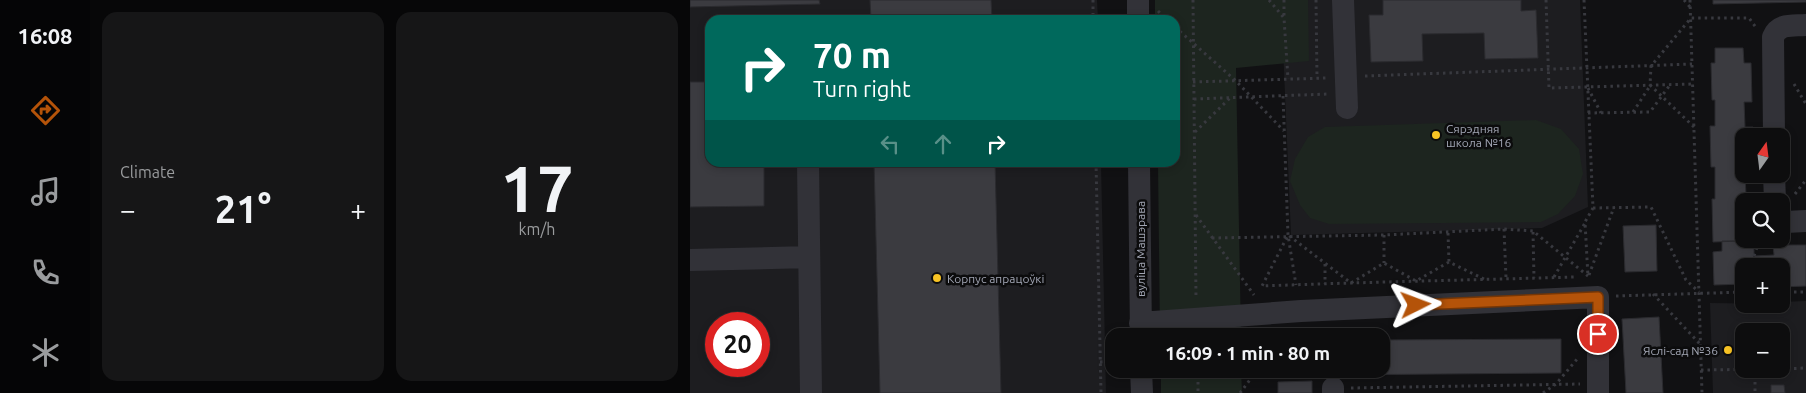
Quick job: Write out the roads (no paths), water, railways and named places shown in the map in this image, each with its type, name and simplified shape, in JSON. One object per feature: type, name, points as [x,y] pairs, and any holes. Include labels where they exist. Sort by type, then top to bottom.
[{"type":"street","points":[[1138,0],[1138,15]]},
{"type":"street","points":[[1343,0],[1347,93]]},
{"type":"street","points":[[1774,128],[1773,38],[1778,29],[1785,26],[1806,25]]},
{"type":"street","points":[[808,167],[811,393]]},
{"type":"street","name":"вуліца Машэрава","points":[[1139,167],[1140,328]]},
{"type":"street","points":[[1790,222],[1806,221]]},
{"type":"street","points":[[690,260],[810,257]]},
{"type":"street","points":[[1150,328],[1197,319],[1591,290],[1598,334],[1598,389]]},
{"type":"street","points":[[1141,378],[1142,393]]},
{"type":"place","name":"Сярэдняя школа №16","points":[[1436,135]]},
{"type":"place","name":"Корпус апрацоўкі","points":[[937,278]]},
{"type":"place","name":"Яслі-сад №36","points":[[1728,350]]}]
